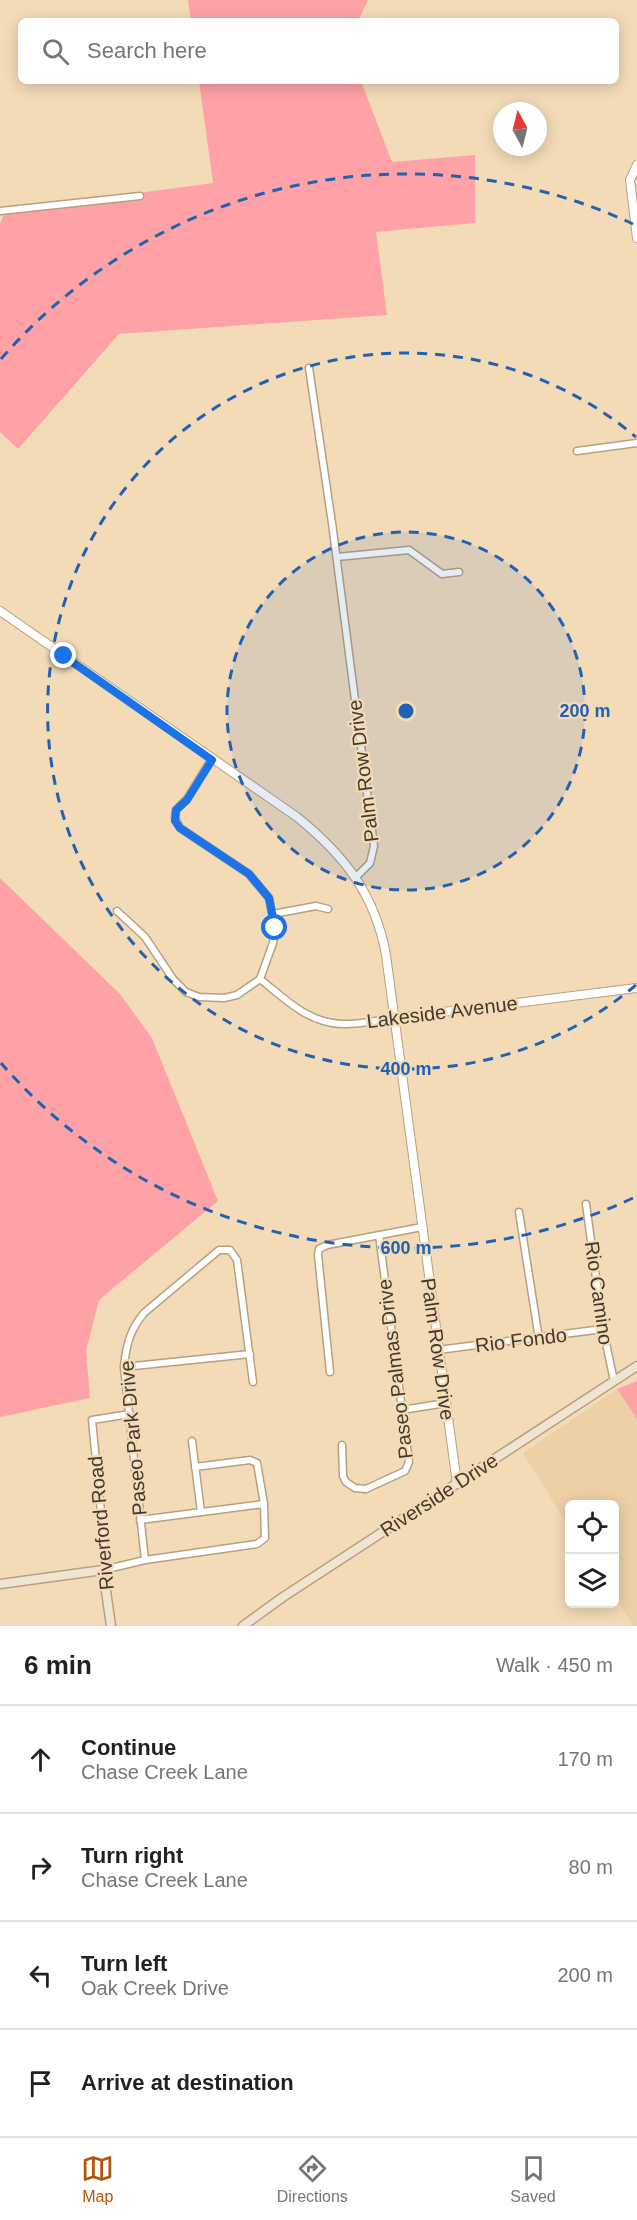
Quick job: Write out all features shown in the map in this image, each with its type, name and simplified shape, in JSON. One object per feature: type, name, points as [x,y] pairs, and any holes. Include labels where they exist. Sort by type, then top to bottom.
[{"type":"main road","name":"Riverside Drive","points":[[243,1626],[283,1597],[637,1366]]},
{"type":"main road","points":[[0,1584],[104,1570]]},
{"type":"main road","name":"Riverford Road","points":[[104,1570],[111,1626]]},
{"type":"street","points":[[637,165],[630,180],[630,188],[637,238]]},
{"type":"street","points":[[0,211],[140,195]]},
{"type":"street","name":"Palm Row Drive","points":[[309,368],[337,557],[374,846],[370,863],[356,877],[381,933],[457,1484]]},
{"type":"street","points":[[577,451],[637,443]]},
{"type":"street","points":[[337,557],[409,550],[442,574],[459,572]]},
{"type":"street","points":[[0,611],[297,818],[324,839],[356,877]]},
{"type":"street","points":[[117,911],[145,937],[173,979],[186,992],[199,997],[224,998],[237,995],[260,979],[273,943],[275,928],[269,898],[249,874],[180,828],[175,821],[176,810],[187,800],[212,760]]},
{"type":"street","points":[[273,914],[316,906],[328,909]]},
{"type":"street","name":"Lakeside Avenue","points":[[260,979],[309,1016],[327,1022],[344,1024],[637,988]]},
{"type":"street","name":"Rio Camino","points":[[586,1204],[603,1329],[614,1381]]},
{"type":"street","points":[[519,1212],[539,1339]]},
{"type":"street","points":[[330,1372],[318,1252],[324,1246],[422,1227]]},
{"type":"street","name":"Paseo Palmas Drive","points":[[342,1445],[343,1476],[346,1482],[355,1488],[366,1489],[405,1471],[410,1459],[379,1235]]},
{"type":"street","name":"Paseo Park Drive","points":[[145,1560],[124,1367],[126,1345],[139,1319],[219,1250],[230,1250],[237,1260],[253,1382]]},
{"type":"street","name":"Rio Fondo","points":[[438,1350],[539,1339],[603,1329]]},
{"type":"street","points":[[124,1367],[250,1354]]},
{"type":"street","points":[[402,1410],[446,1403]]},
{"type":"street","name":"Riverford Road","points":[[104,1570],[106,1562],[92,1420],[130,1414]]},
{"type":"street","points":[[192,1441],[201,1512]]},
{"type":"street","points":[[104,1570],[145,1560],[256,1544],[265,1538],[264,1504],[257,1463],[250,1460],[195,1467]]},
{"type":"street","points":[[140,1520],[264,1504]]},
{"type":"shaded area","points":[[188,0],[368,0],[359,18],[191,18]]},
{"type":"shaded area","points":[[199,84],[362,84],[392,162],[475,155],[475,223],[376,232],[387,315],[119,334],[18,449],[0,432],[0,224],[5,211],[213,183]]},
{"type":"shaded area","points":[[0,878],[120,994],[152,1038],[218,1201],[99,1300],[86,1351],[90,1398],[0,1417]]},
{"type":"shaded area","points":[[637,1381],[637,1419],[617,1389]]},
{"type":"shaded area","points":[[617,1389],[637,1419],[637,1626],[633,1626],[619,1603],[619,1500],[565,1500],[565,1521],[523,1453]]},
{"type":"route","points":[[64,656],[212,760],[187,800],[176,810],[176,824],[249,874],[260,885],[269,898],[275,928]]}]
